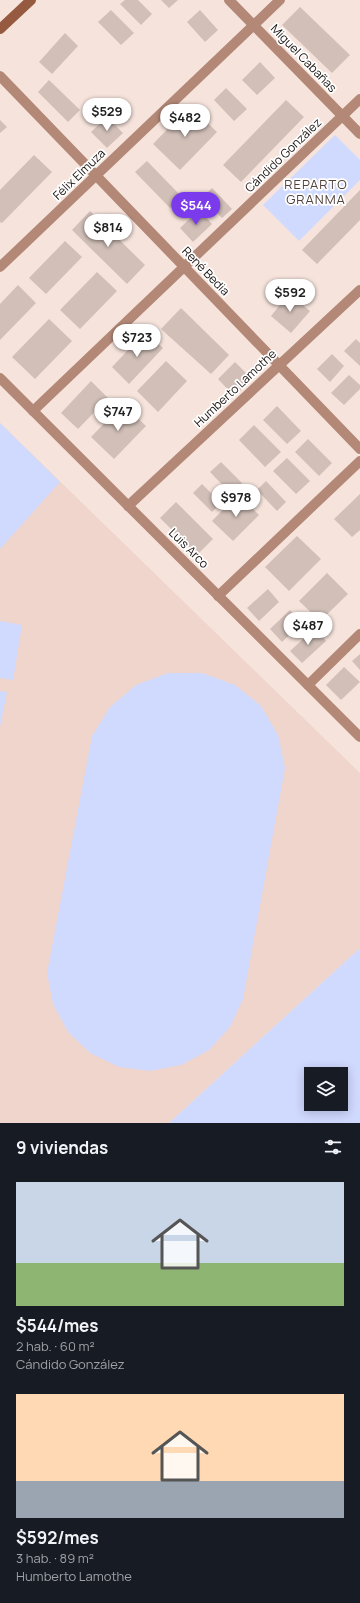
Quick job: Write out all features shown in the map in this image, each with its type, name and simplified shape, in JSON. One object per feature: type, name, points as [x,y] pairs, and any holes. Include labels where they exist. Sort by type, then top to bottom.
[{"type":"main road","points":[[0,29],[31,0]]},
{"type":"street","name":"Miguel Cabañas","points":[[229,0],[360,134]]},
{"type":"street","name":"Félix Elmuza","points":[[0,267],[280,0]]},
{"type":"street","name":"René Bedia","points":[[0,76],[360,449]]},
{"type":"street","name":"Cándido González","points":[[34,411],[360,99]]},
{"type":"street","name":"Humberto Lamothe","points":[[128,506],[360,290]]},
{"type":"street","name":"Luis Arco","points":[[0,378],[360,737]]},
{"type":"street","points":[[218,596],[360,461]]},
{"type":"street","points":[[308,685],[360,634]]},
{"type":"shaded area","points":[[335,135],[360,160],[360,180],[299,241],[263,205]]},
{"type":"shaded area","points":[[0,423],[360,773],[360,948],[169,1123],[0,1123]]},
{"type":"shaded area","points":[[0,423],[60,482],[0,549]]},
{"type":"shaded area","points":[[0,621],[22,625],[13,680],[0,678]]},
{"type":"shaded area","points":[[168,673],[202,673],[235,685],[261,706],[278,735],[285,768],[243,999],[230,1027],[209,1050],[181,1065],[150,1071],[119,1067],[90,1053],[68,1032],[53,1004],[47,973],[92,736],[110,707],[136,685]]},
{"type":"shaded area","points":[[0,691],[7,692],[0,727]]},
{"type":"shaded area","points":[[360,948],[360,1123],[169,1123]]},
{"type":"building","points":[[125,0],[138,0],[152,14],[141,25],[120,4]]},
{"type":"building","points":[[161,0],[178,0],[169,8]]},
{"type":"building","points":[[300,7],[350,55],[332,73],[282,25]]},
{"type":"building","points":[[111,10],[134,33],[121,45],[98,22]]},
{"type":"building","points":[[200,10],[218,30],[205,42],[187,22]]},
{"type":"building","points":[[65,33],[78,46],[52,74],[39,62]]},
{"type":"building","points":[[260,62],[275,78],[257,95],[242,80]]},
{"type":"building","points":[[49,80],[80,110],[68,122],[38,92]]},
{"type":"building","points":[[226,88],[247,109],[234,121],[214,100]]},
{"type":"building","points":[[286,100],[304,117],[241,182],[223,165]]},
{"type":"building","points":[[190,106],[217,132],[180,170],[153,144]]},
{"type":"building","points":[[107,117],[123,133],[107,148],[91,132]]},
{"type":"building","points":[[0,120],[7,127],[0,133]]},
{"type":"building","points":[[34,155],[52,172],[2,223],[0,222],[0,190]]},
{"type":"building","points":[[147,161],[181,196],[170,208],[135,172]]},
{"type":"building","points":[[212,188],[232,209],[222,218],[202,198]]},
{"type":"building","points":[[360,190],[360,220],[317,264],[302,250]]},
{"type":"building","points":[[199,210],[212,224],[193,242],[180,228]]},
{"type":"building","points":[[90,211],[145,265],[127,284],[72,230]]},
{"type":"building","points":[[65,241],[82,257],[46,294],[29,278]]},
{"type":"building","points":[[97,272],[117,291],[80,329],[60,310]]},
{"type":"building","points":[[18,285],[36,303],[0,340],[0,304]]},
{"type":"building","points":[[289,294],[310,311],[291,333],[271,316]]},
{"type":"building","points":[[181,308],[229,355],[211,374],[161,329]]},
{"type":"building","points":[[49,319],[72,341],[35,379],[12,357]]},
{"type":"building","points":[[145,332],[163,348],[129,384],[112,367]]},
{"type":"building","points":[[356,339],[360,343],[360,366],[344,351]]},
{"type":"building","points":[[332,354],[344,366],[330,382],[317,369]]},
{"type":"building","points":[[166,361],[187,381],[158,412],[137,391]]},
{"type":"building","points":[[235,362],[252,379],[234,396],[218,379]]},
{"type":"building","points":[[349,375],[360,385],[360,389],[344,405],[331,393]]},
{"type":"building","points":[[91,381],[108,398],[78,429],[61,413]]},
{"type":"building","points":[[123,404],[146,426],[114,459],[91,437]]},
{"type":"building","points":[[277,406],[301,431],[287,444],[263,420]]},
{"type":"building","points":[[254,425],[281,452],[265,467],[239,440]]},
{"type":"building","points":[[308,439],[332,463],[319,476],[295,452]]},
{"type":"building","points":[[287,458],[310,481],[296,494],[273,471]]},
{"type":"building","points":[[221,462],[242,483],[231,494],[210,472]]},
{"type":"building","points":[[266,481],[286,502],[277,511],[257,490]]},
{"type":"building","points":[[202,484],[221,503],[212,512],[193,493]]},
{"type":"building","points":[[238,494],[259,515],[233,541],[212,521]]},
{"type":"building","points":[[360,494],[360,530],[352,537],[334,519]]},
{"type":"building","points":[[176,502],[213,539],[197,555],[160,518]]},
{"type":"building","points":[[297,536],[321,559],[289,591],[265,567]]},
{"type":"building","points":[[327,573],[348,594],[320,621],[299,601]]},
{"type":"building","points":[[268,589],[279,602],[259,621],[247,608]]},
{"type":"building","points":[[290,610],[302,623],[282,642],[270,629]]},
{"type":"building","points":[[315,628],[326,641],[302,663],[290,651]]},
{"type":"building","points":[[360,654],[360,670],[352,661]]},
{"type":"building","points":[[344,667],[360,682],[341,700],[326,685]]},
{"type":"district","name":"REPARTO GRANMA","points":[[316,192]]}]
